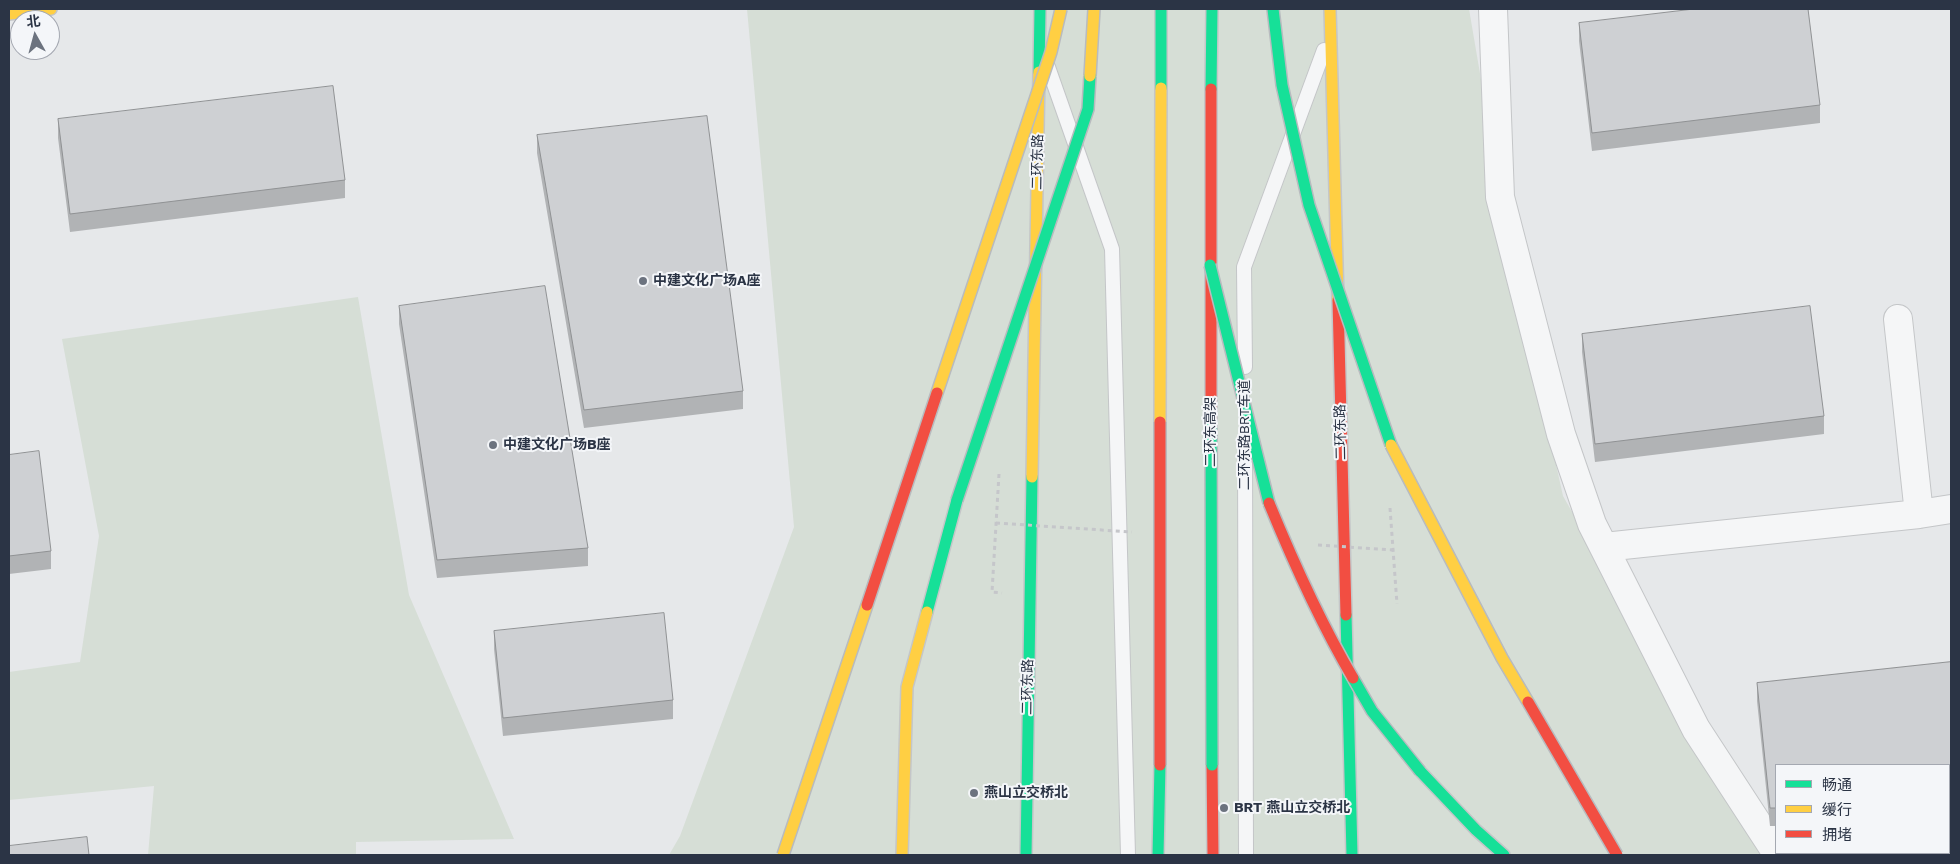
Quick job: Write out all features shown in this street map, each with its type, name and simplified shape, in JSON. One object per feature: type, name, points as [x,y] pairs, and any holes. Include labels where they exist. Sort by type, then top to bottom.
[{"type":"main road","points":[[9,14],[51,9]]},
{"type":"main road","name":"二环东路","points":[[1026,855],[1040,9]]},
{"type":"main road","points":[[783,855],[1052,52],[1061,9]]},
{"type":"main road","points":[[902,855],[907,687],[957,500],[1088,109],[1094,9]]},
{"type":"main road","points":[[1158,855],[1160,765],[1161,9]]},
{"type":"main road","name":"二环东高架","points":[[1212,9],[1210,265],[1213,855]]},
{"type":"main road","points":[[1273,9],[1282,84],[1309,204],[1388,439],[1502,658],[1617,855]]},
{"type":"main road","name":"二环东路","points":[[1330,9],[1352,855]]},
{"type":"main road","points":[[1210,265],[1266,496],[1298,574],[1336,649],[1372,711],[1420,771],[1476,830],[1504,855]]},
{"type":"street","points":[[1492,9],[1500,197],[1561,434],[1592,524],[1696,729],[1775,850]]},
{"type":"street","points":[[1898,319],[1919,514]]},
{"type":"street","points":[[1604,547],[1951,509]]},
{"type":"lane","name":"二环东路BRT车道","points":[[1246,855],[1244,267],[1331,31]]},
{"type":"lane","points":[[1040,43],[1112,249],[1128,855]]},
{"type":"path","points":[[992,592],[999,465]]},
{"type":"path","points":[[1390,502],[1397,604]]},
{"type":"shaded area","points":[[747,9],[1469,9],[1515,279],[1563,496],[1641,633],[1775,840],[1775,854],[1785,855],[669,855],[680,836],[794,527]]},
{"type":"shaded area","points":[[358,297],[409,595],[514,839],[356,842],[356,855],[148,855],[154,786],[9,800],[9,672],[80,662],[99,536],[62,339]]},
{"type":"building","points":[[1694,9],[1808,9],[1820,105],[1592,133],[1579,23]]},
{"type":"building","points":[[333,86],[345,180],[70,214],[58,119]]},
{"type":"building","name":"中建文化广场A座","points":[[707,116],[743,391],[584,410],[537,135]]},
{"type":"building","name":"中建文化广场B座","points":[[545,286],[588,548],[437,560],[399,306]]},
{"type":"building","points":[[1810,306],[1824,416],[1595,444],[1582,334]]},
{"type":"building","points":[[39,451],[51,551],[9,556],[9,455]]},
{"type":"building","points":[[664,613],[673,700],[503,718],[494,631]]},
{"type":"building","points":[[1951,662],[1951,788],[1950,764],[1775,764],[1775,808],[1770,808],[1757,683]]},
{"type":"building","points":[[87,837],[89,855],[9,855],[9,846]]},
{"type":"traffic: fast","points":[[1039,72],[1040,9]]},
{"type":"traffic: fast","points":[[1161,9],[1161,88]]},
{"type":"traffic: fast","points":[[1211,89],[1212,9]]},
{"type":"traffic: fast","points":[[1273,9],[1282,85],[1309,205],[1391,445]]},
{"type":"traffic: fast","points":[[957,500],[1088,109],[1090,76]]},
{"type":"traffic: fast","points":[[1210,265],[1269,503]]},
{"type":"traffic: fast","points":[[1211,428],[1212,765]]},
{"type":"traffic: fast","points":[[1026,855],[1032,477]]},
{"type":"traffic: fast","points":[[927,612],[957,500]]},
{"type":"traffic: fast","points":[[1346,615],[1352,855]]},
{"type":"traffic: fast","points":[[1353,678],[1372,711],[1420,771]]},
{"type":"traffic: fast","points":[[1158,855],[1160,765]]},
{"type":"traffic: fast","points":[[1420,771],[1476,830],[1504,855]]},
{"type":"traffic: slow","points":[[9,14],[51,9]]},
{"type":"traffic: slow","points":[[937,393],[1051,52],[1061,9]]},
{"type":"traffic: slow","points":[[1090,76],[1094,9]]},
{"type":"traffic: slow","points":[[1330,9],[1338,300]]},
{"type":"traffic: slow","points":[[1032,477],[1039,72]]},
{"type":"traffic: slow","points":[[1160,422],[1161,88]]},
{"type":"traffic: slow","points":[[1391,445],[1502,658],[1528,702]]},
{"type":"traffic: slow","points":[[783,855],[867,605]]},
{"type":"traffic: slow","points":[[902,855],[907,687],[927,612]]},
{"type":"traffic: jam","points":[[1211,89],[1211,428]]},
{"type":"traffic: jam","points":[[1338,300],[1346,615]]},
{"type":"traffic: jam","points":[[867,605],[937,393]]},
{"type":"traffic: jam","points":[[1160,422],[1160,765]]},
{"type":"traffic: jam","points":[[1269,503],[1329,636],[1353,678]]},
{"type":"traffic: jam","points":[[1528,702],[1617,855]]},
{"type":"traffic: jam","points":[[1212,765],[1213,855]]},
{"type":"place","name":"中建文化广场A座","points":[[643,281]]},
{"type":"place","name":"中建文化广场B座","points":[[493,445]]},
{"type":"place","name":"燕山立交桥北","points":[[974,793]]},
{"type":"place","name":"BRT 燕山立交桥北","points":[[1224,808]]}]
